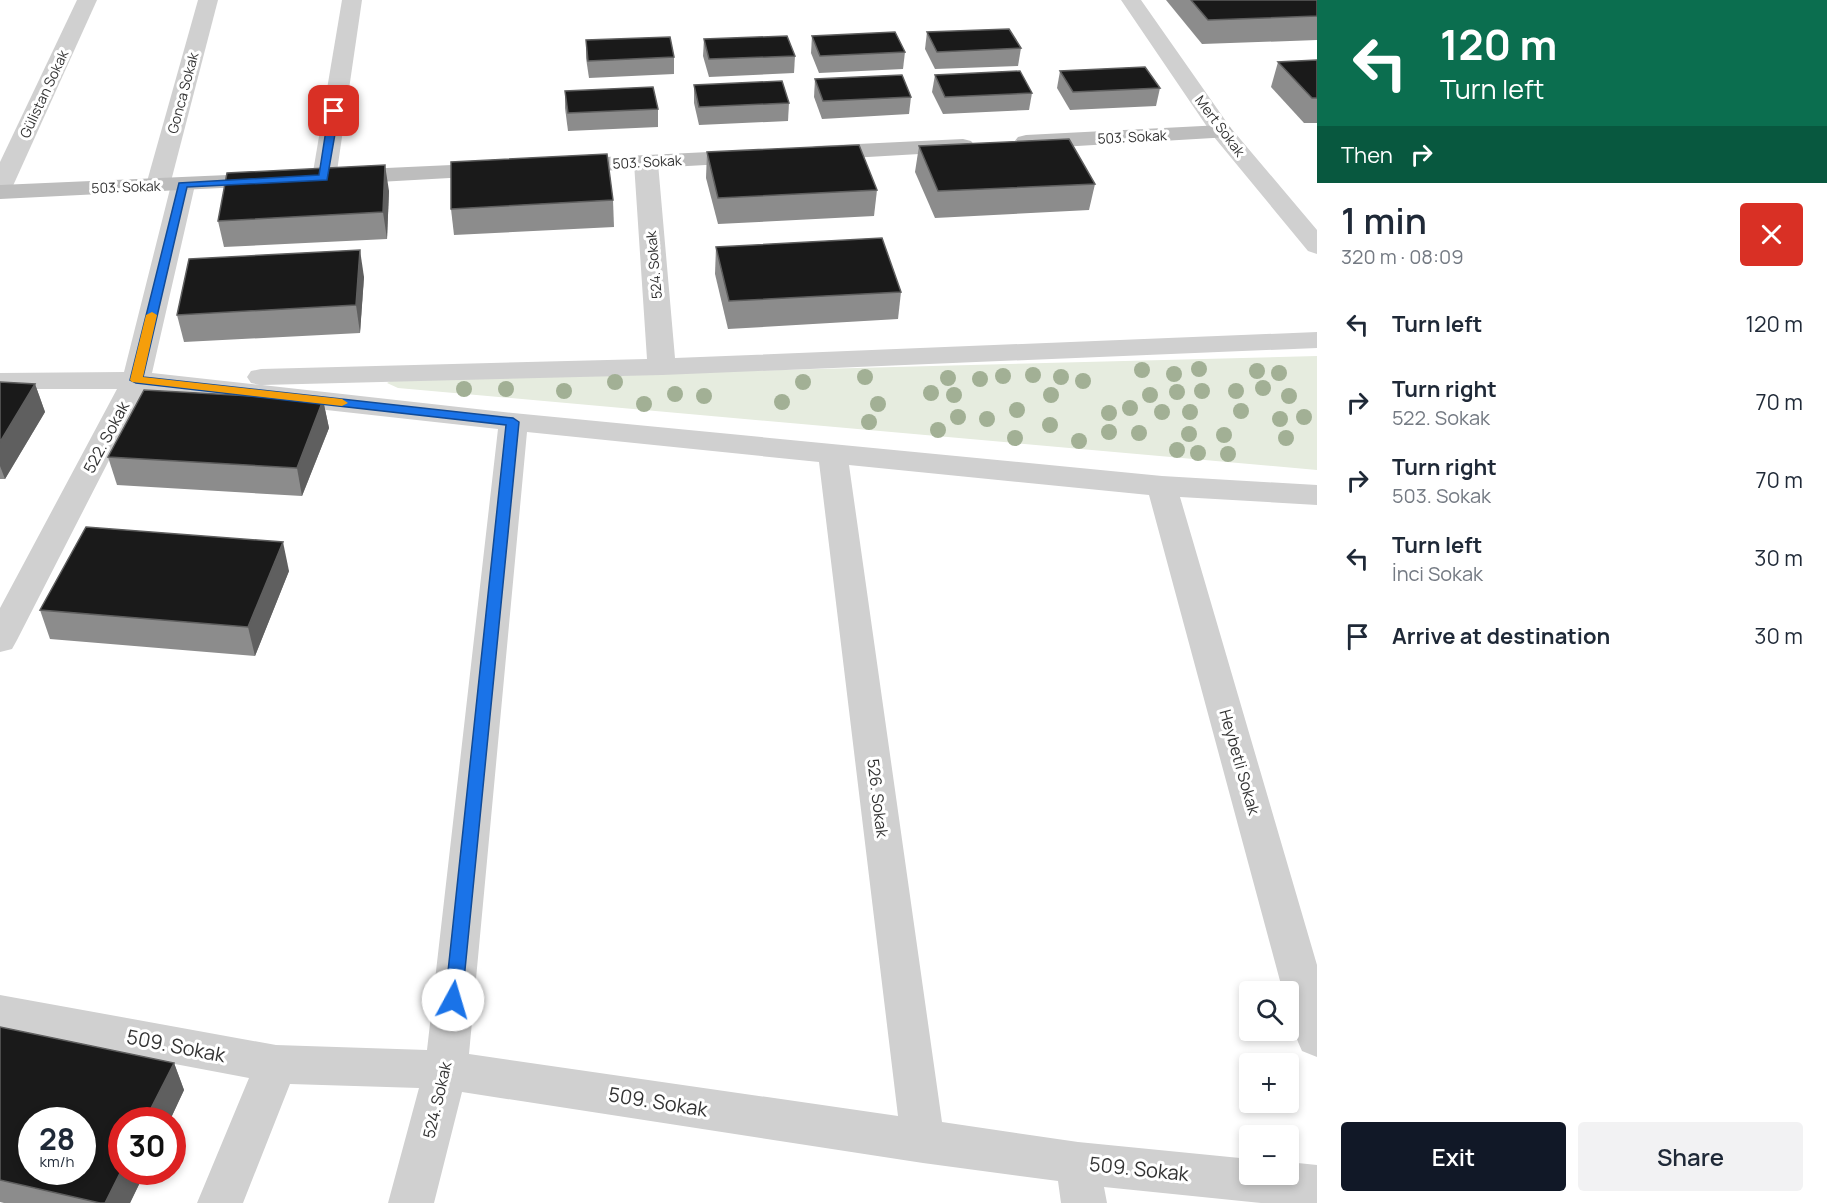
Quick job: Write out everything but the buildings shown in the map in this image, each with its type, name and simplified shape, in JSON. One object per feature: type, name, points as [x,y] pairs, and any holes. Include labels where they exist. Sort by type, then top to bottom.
[{"type":"street","name":"Gülistan Sokak","points":[[0,190],[87,0]]},
{"type":"street","name":"Gonca Sokak","points":[[170,185],[208,0]]},
{"type":"street","points":[[324,178],[352,0]]},
{"type":"street","name":"Mert Sokak","points":[[1131,0],[1222,132],[1317,246]]},
{"type":"street","name":"503. Sokak","points":[[799,154],[1222,132]]},
{"type":"street","name":"503. Sokak","points":[[538,168],[775,156]]},
{"type":"street","name":"524. Sokak","points":[[646,163],[662,367]]},
{"type":"street","name":"503. Sokak","points":[[0,190],[170,185],[514,169]]},
{"type":"street","name":"522. Sokak","points":[[0,640],[136,380],[170,185]]},
{"type":"street","points":[[0,381],[136,380],[662,367],[1317,340]]},
{"type":"street","points":[[136,380],[513,422],[833,454],[1162,486],[1317,495]]},
{"type":"street","name":"524. Sokak","points":[[411,1203],[446,1070],[513,422]]},
{"type":"street","name":"526. Sokak","points":[[833,454],[923,1142]]},
{"type":"street","name":"Heybetli Sokak","points":[[1162,486],[1317,1038]]},
{"type":"street","name":"509. Sokak","points":[[0,1013],[276,1064],[446,1070],[923,1142],[1081,1183],[1317,1187]]},
{"type":"street","points":[[220,1203],[276,1064]]},
{"type":"shaded area","points":[[1317,356],[1317,470],[398,388],[387,383],[392,380]]},
{"type":"slow traffic","points":[[152,315],[136,380],[342,403]]},
{"type":"route","points":[[334,111],[324,178],[183,185],[136,380],[513,422],[453,1000]]}]
